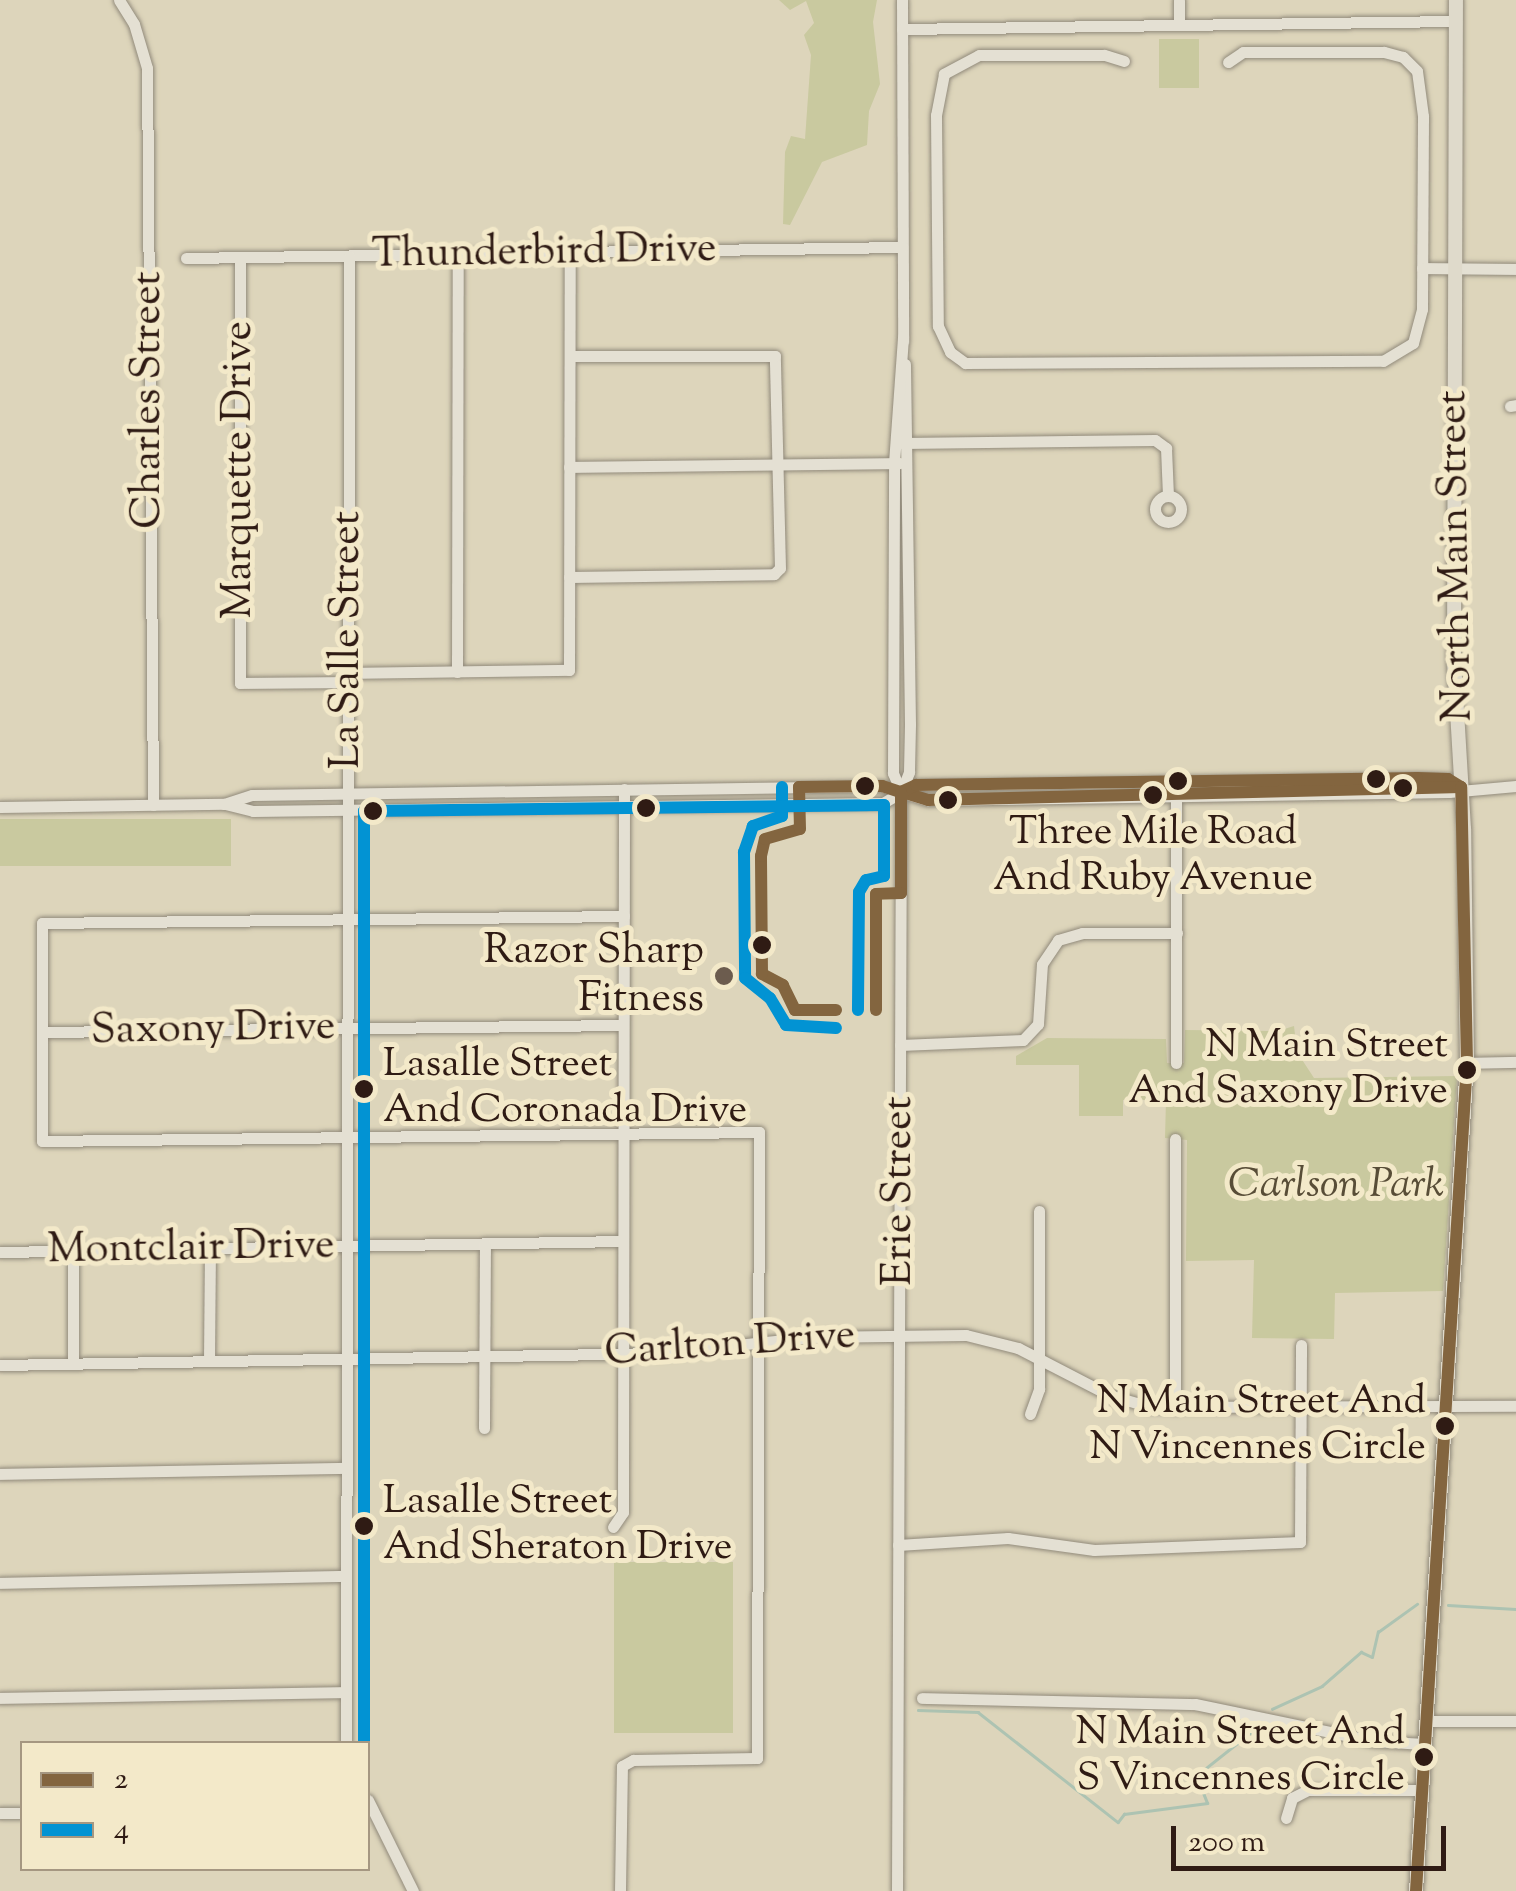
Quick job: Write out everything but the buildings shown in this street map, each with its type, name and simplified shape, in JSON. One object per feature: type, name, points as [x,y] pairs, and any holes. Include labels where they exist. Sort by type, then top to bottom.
[{"type":"main road","name":"North Main Street","points":[[1416,1891],[1468,1063],[1454,660],[1456,0]]},
{"type":"street","name":"Charles Street","points":[[119,0],[134,24],[146,68],[152,805]]},
{"type":"street","name":"Erie Street","points":[[901,792],[910,772],[910,444],[903,336],[902,0]]},
{"type":"street","points":[[1179,0],[1179,25]]},
{"type":"street","points":[[902,29],[1456,22]]},
{"type":"street","points":[[1124,61],[1104,55],[979,55],[944,74],[936,115],[938,326],[950,352],[965,363],[1383,361],[1413,343],[1420,330],[1422,268],[1416,71],[1404,58],[1384,52],[1242,52],[1228,62]]},
{"type":"street","name":"Thunderbird Drive","points":[[186,258],[902,248]]},
{"type":"street","points":[[348,677],[569,670],[570,252]]},
{"type":"street","points":[[457,672],[458,254]]},
{"type":"street","name":"La Salle Street","points":[[346,1741],[349,256]]},
{"type":"street","name":"Marquette Drive","points":[[240,257],[240,683],[348,677]]},
{"type":"street","points":[[1422,268],[1516,269]]},
{"type":"street","name":"Erie Street","points":[[897,1891],[901,792],[894,773],[894,463],[903,336]]},
{"type":"street","points":[[569,577],[778,572],[776,359],[771,354],[570,356]]},
{"type":"street","points":[[895,444],[1155,440],[1166,448],[1168,496]]},
{"type":"street","points":[[570,467],[910,463]]},
{"type":"street","points":[[894,614],[910,614]]},
{"type":"street","points":[[894,690],[910,690]]},
{"type":"street","points":[[224,804],[252,795],[882,786],[928,800],[1176,790],[1449,792],[1461,786],[1516,786]]},
{"type":"street","points":[[614,1527],[622,1512],[624,790]]},
{"type":"street","points":[[1176,790],[1176,1063]]},
{"type":"street","points":[[0,807],[224,804],[253,811],[883,803],[901,792]]},
{"type":"street","points":[[620,1891],[622,1766],[633,1760],[757,1758],[759,1132],[42,1141],[42,924],[624,916]]},
{"type":"street","points":[[900,1044],[1023,1040],[1038,1024],[1042,964],[1058,940],[1082,933],[1177,933]]},
{"type":"street","name":"Saxony Drive","points":[[42,1032],[624,1025]]},
{"type":"street","points":[[1468,1063],[1516,1062]]},
{"type":"street","points":[[1175,1139],[1175,1408]]},
{"type":"street","points":[[1030,1414],[1039,1358],[1040,1211]]},
{"type":"street","name":"Montclair Drive","points":[[0,1252],[623,1241]]},
{"type":"street","points":[[484,1244],[484,1428]]},
{"type":"street","points":[[210,1248],[210,1361]]},
{"type":"street","points":[[73,1364],[74,1251]]},
{"type":"street","name":"Carlton Drive","points":[[0,1365],[622,1354],[758,1342],[979,1337],[1039,1358],[1122,1400],[1175,1408],[1516,1406]]},
{"type":"street","points":[[898,1545],[1008,1538],[1094,1550],[1300,1542],[1301,1345]]},
{"type":"street","points":[[0,1474],[346,1468]]},
{"type":"street","points":[[0,1583],[345,1576]]},
{"type":"street","points":[[0,1698],[345,1692]]},
{"type":"street","points":[[922,1698],[1195,1704],[1374,1741],[1424,1744]]},
{"type":"street","points":[[1425,1722],[1516,1721]]},
{"type":"street","points":[[1286,1818],[1292,1798],[1308,1790],[1421,1790]]},
{"type":"street","points":[[370,1804],[413,1891]]},
{"type":"green space","points":[[779,0],[877,0],[873,22],[880,84],[869,111],[867,145],[822,162],[790,225],[783,224],[785,152],[791,136],[805,139],[811,55],[804,35],[814,23],[806,1],[790,10]]},
{"type":"green space","points":[[1159,39],[1199,39],[1199,88],[1159,88]]},
{"type":"green space","points":[[0,819],[231,819],[231,866],[0,866]]},
{"type":"green space","name":"Carlson Park","points":[[1294,1026],[1297,1052],[1314,1078],[1457,1076],[1443,1291],[1335,1293],[1334,1339],[1252,1338],[1254,1260],[1186,1261],[1187,1140],[1165,1138],[1166,1100],[1123,1100],[1123,1116],[1079,1116],[1079,1065],[1016,1065],[1016,1056],[1047,1038],[1166,1039],[1167,1063],[1184,1063],[1185,1030],[1278,1031]]},
{"type":"green space","points":[[614,1562],[733,1562],[733,1733],[614,1733]]},
{"type":"waterway","points":[[1272,1709],[1322,1686],[1361,1652],[1372,1657],[1378,1632],[1417,1604]]},
{"type":"waterway","points":[[1448,1605],[1516,1609]]},
{"type":"waterway","points":[[918,1710],[978,1712],[1118,1822],[1124,1814],[1207,1803],[1196,1776],[1264,1722]]},
{"type":"transit line","name":"2","points":[[1417,778],[1448,779],[1461,787],[928,800],[901,792],[916,785],[1417,778]]},
{"type":"transit line","name":"2","points":[[836,1010],[795,1010],[783,985],[762,974],[761,856],[765,839],[800,829],[799,787],[882,786],[901,792],[901,893],[876,894],[876,1010]]},
{"type":"transit line","name":"4","points":[[782,787],[782,816],[753,826],[744,852],[745,978],[770,998],[786,1025],[836,1028]]},
{"type":"transit line","name":"2","points":[[1416,1891],[1467,1063],[1461,787]]},
{"type":"transit line","name":"4","points":[[364,1741],[364,811],[884,805],[884,876],[866,880],[859,892],[858,1010]]},
{"type":"place","name":"Three Mile Road And Ruby Avenue","points":[[1153,795]]},
{"type":"place","name":"Razor Sharp Fitness","points":[[724,976]]},
{"type":"place","name":"N Main Street And Saxony Drive","points":[[1467,1070]]},
{"type":"place","name":"Lasalle Street And Coronada Drive","points":[[364,1089]]},
{"type":"place","name":"N Main Street And N Vincennes Circle","points":[[1445,1426]]},
{"type":"place","name":"Lasalle Street And Sheraton Drive","points":[[364,1526]]},
{"type":"place","name":"N Main Street And S Vincennes Circle","points":[[1424,1757]]}]
